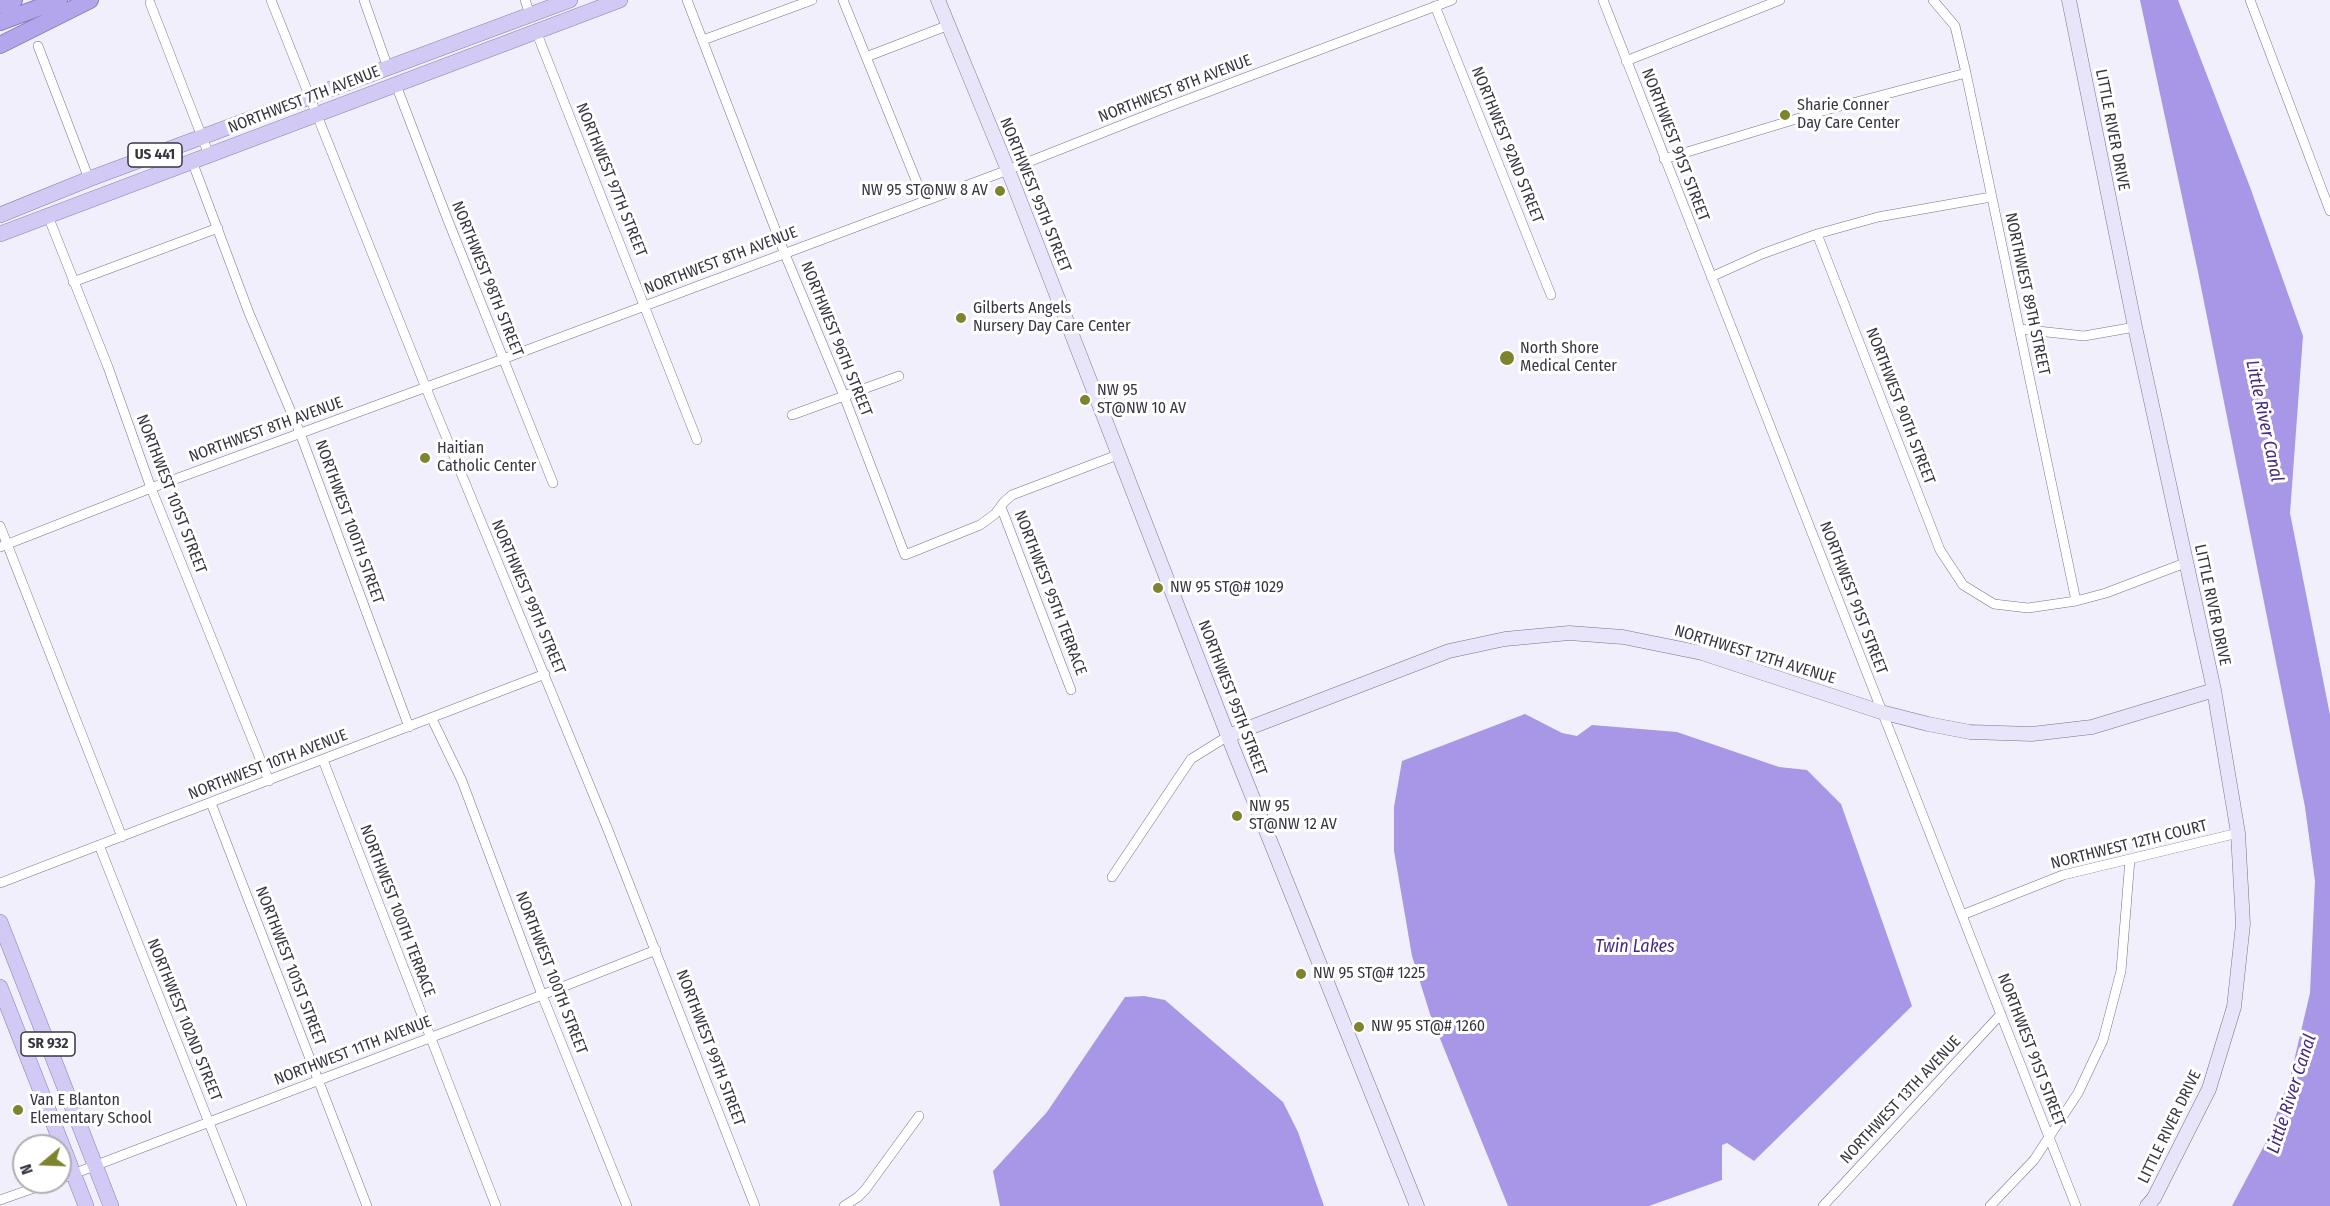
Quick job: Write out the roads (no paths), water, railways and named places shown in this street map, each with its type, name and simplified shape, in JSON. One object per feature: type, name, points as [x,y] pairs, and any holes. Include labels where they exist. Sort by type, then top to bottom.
[{"type":"highway","points":[[0,5],[14,0]]},
{"type":"highway","points":[[0,22],[59,0]]},
{"type":"highway","points":[[0,45],[90,0]]},
{"type":"main road","name":"NORTHWEST 7TH AVENUE","points":[[0,215],[202,136],[388,68],[527,7],[570,0]]},
{"type":"main road","points":[[536,32],[543,19],[585,4],[588,0]]},
{"type":"main road","name":"NORTHWEST 7TH AVENUE","points":[[0,234],[621,0]]},
{"type":"main road","points":[[48,216],[59,201],[113,181],[127,165]]},
{"type":"main road","name":"SR 932","points":[[0,922],[111,1206]]},
{"type":"main road","name":"SR 932","points":[[0,987],[52,1134]]},
{"type":"main road","name":"SR 932","points":[[72,1184],[86,1206]]},
{"type":"street","name":"NORTHWEST 99TH STREET","points":[[271,0],[426,388],[545,674],[656,950],[755,1206]]},
{"type":"street","points":[[364,0],[388,68]]},
{"type":"street","name":"NORTHWEST 96TH STREET","points":[[687,0],[784,252],[844,396],[905,555],[980,525],[1001,507]]},
{"type":"street","points":[[703,40],[812,0]]},
{"type":"street","points":[[843,0],[924,200]]},
{"type":"street","name":"NORTHWEST 95TH STREET","points":[[938,0],[1008,170],[1228,736],[1417,1206]]},
{"type":"street","name":"NORTHWEST 8TH AVENUE","points":[[4,545],[151,488],[426,388],[1008,170],[1170,106],[1452,0]]},
{"type":"street","name":"NORTHWEST 91ST STREET","points":[[1603,0],[2076,1206]]},
{"type":"street","points":[[1626,61],[1780,0]]},
{"type":"street","name":"NORTHWEST 89TH STREET","points":[[1933,0],[1954,26],[1966,73],[2076,601]]},
{"type":"street","name":"LITTLE RIVER DRIVE","points":[[2069,0],[2135,327],[2214,690],[2238,833],[2243,924],[2234,1007],[2209,1089],[2154,1198],[2147,1206]]},
{"type":"street","points":[[2250,0],[2330,211]]},
{"type":"street","points":[[150,3],[209,154]]},
{"type":"street","name":"NORTHWEST 92ND STREET","points":[[1436,6],[1551,295]]},
{"type":"street","points":[[866,57],[948,25]]},
{"type":"street","name":"NORTHWEST 97TH STREET","points":[[536,32],[697,440]]},
{"type":"street","points":[[38,46],[89,179]]},
{"type":"street","points":[[1664,159],[1827,110],[1966,73]]},
{"type":"street","name":"NORTHWEST 98TH STREET","points":[[396,84],[553,483]]},
{"type":"street","name":"NORTHWEST 100TH STREET","points":[[192,161],[249,313],[300,434],[410,727]]},
{"type":"street","points":[[1711,277],[1762,254],[1817,234],[1878,216],[1991,197]]},
{"type":"street","name":"NORTHWEST 101ST STREET","points":[[48,216],[108,367],[151,488],[269,781]]},
{"type":"street","points":[[73,282],[218,228]]},
{"type":"street","name":"NORTHWEST 90TH STREET","points":[[1817,234],[1940,550],[1963,585],[1994,604],[2028,608],[2076,601]]},
{"type":"street","points":[[2019,329],[2084,336],[2135,327]]},
{"type":"street","points":[[792,415],[899,376]]},
{"type":"street","points":[[1001,507],[1012,495],[1120,454]]},
{"type":"street","name":"NORTHWEST 95TH TERRACE","points":[[1001,507],[1071,690]]},
{"type":"street","points":[[0,526],[4,545],[122,837]]},
{"type":"street","points":[[2076,601],[2106,593],[2185,564]]},
{"type":"street","name":"NORTHWEST 12TH AVENUE","points":[[1112,877],[1191,759],[1228,736],[1449,651],[1505,639],[1569,633],[1623,637],[1702,653],[1881,712],[1970,732],[2032,734],[2092,727],[2214,690]]},
{"type":"street","name":"NORTHWEST 10TH AVENUE","points":[[0,883],[545,674]]},
{"type":"street","name":"NORTHWEST 100TH STREET","points":[[432,718],[462,781],[542,995],[627,1206]]},
{"type":"street","name":"NORTHWEST 100TH TERRACE","points":[[322,760],[496,1206]]},
{"type":"street","name":"NORTHWEST 101ST STREET","points":[[211,803],[367,1206]]},
{"type":"street","name":"NORTHWEST 12TH COURT","points":[[1962,915],[2063,875],[2238,833]]},
{"type":"street","name":"NORTHWEST 102ND STREET","points":[[99,845],[242,1206]]},
{"type":"street","points":[[1990,1206],[2034,1160],[2078,1093],[2103,1040],[2121,971],[2130,859]]},
{"type":"street","name":"NORTHWEST 11TH AVENUE","points":[[72,1174],[656,950]]},
{"type":"street","name":"NORTHWEST 13TH AVENUE","points":[[1822,1206],[2001,1014]]},
{"type":"street","points":[[844,1206],[865,1190],[918,1116]]},
{"type":"street","points":[[0,1200],[17,1194]]},
{"type":"water","name":"Little River Canal","points":[[2140,0],[2178,0],[2250,187],[2303,336],[2290,513],[2330,715],[2330,1206],[2232,1206],[2266,1142],[2290,1078],[2310,993],[2315,881],[2305,807],[2197,267]]},
{"type":"water","name":"Twin Lakes","points":[[1525,714],[1562,733],[1577,736],[1592,725],[1677,732],[1779,767],[1807,770],[1841,804],[1912,1006],[1754,1161],[1727,1143],[1722,1145],[1722,1180],[1649,1206],[1508,1206],[1430,1014],[1412,956],[1394,851],[1394,807],[1402,761]]},
{"type":"water","points":[[1144,996],[1165,1000],[1283,1102],[1298,1132],[1324,1206],[1000,1206],[993,1171],[1047,1112],[1125,997]]},
{"type":"place","name":"Sharie Conner Day Care Center","points":[[1785,115]]},
{"type":"place","name":"NW 95 ST@NW 8 AV","points":[[1000,191]]},
{"type":"place","name":"Gilberts Angels Nursery Day Care Center","points":[[961,318]]},
{"type":"place","name":"North Shore Medical Center","points":[[1507,358]]},
{"type":"place","name":"NW 95 ST@NW 10 AV","points":[[1085,400]]},
{"type":"place","name":"Haitian Catholic Center","points":[[425,458]]},
{"type":"place","name":"NW 95 ST@# 1029","points":[[1158,588]]},
{"type":"place","name":"NW 95 ST@NW 12 AV","points":[[1237,816]]},
{"type":"place","name":"NW 95 ST@# 1225","points":[[1301,974]]},
{"type":"place","name":"NW 95 ST@# 1260","points":[[1359,1027]]},
{"type":"place","name":"Van E Blanton Elementary School","points":[[18,1110]]}]
